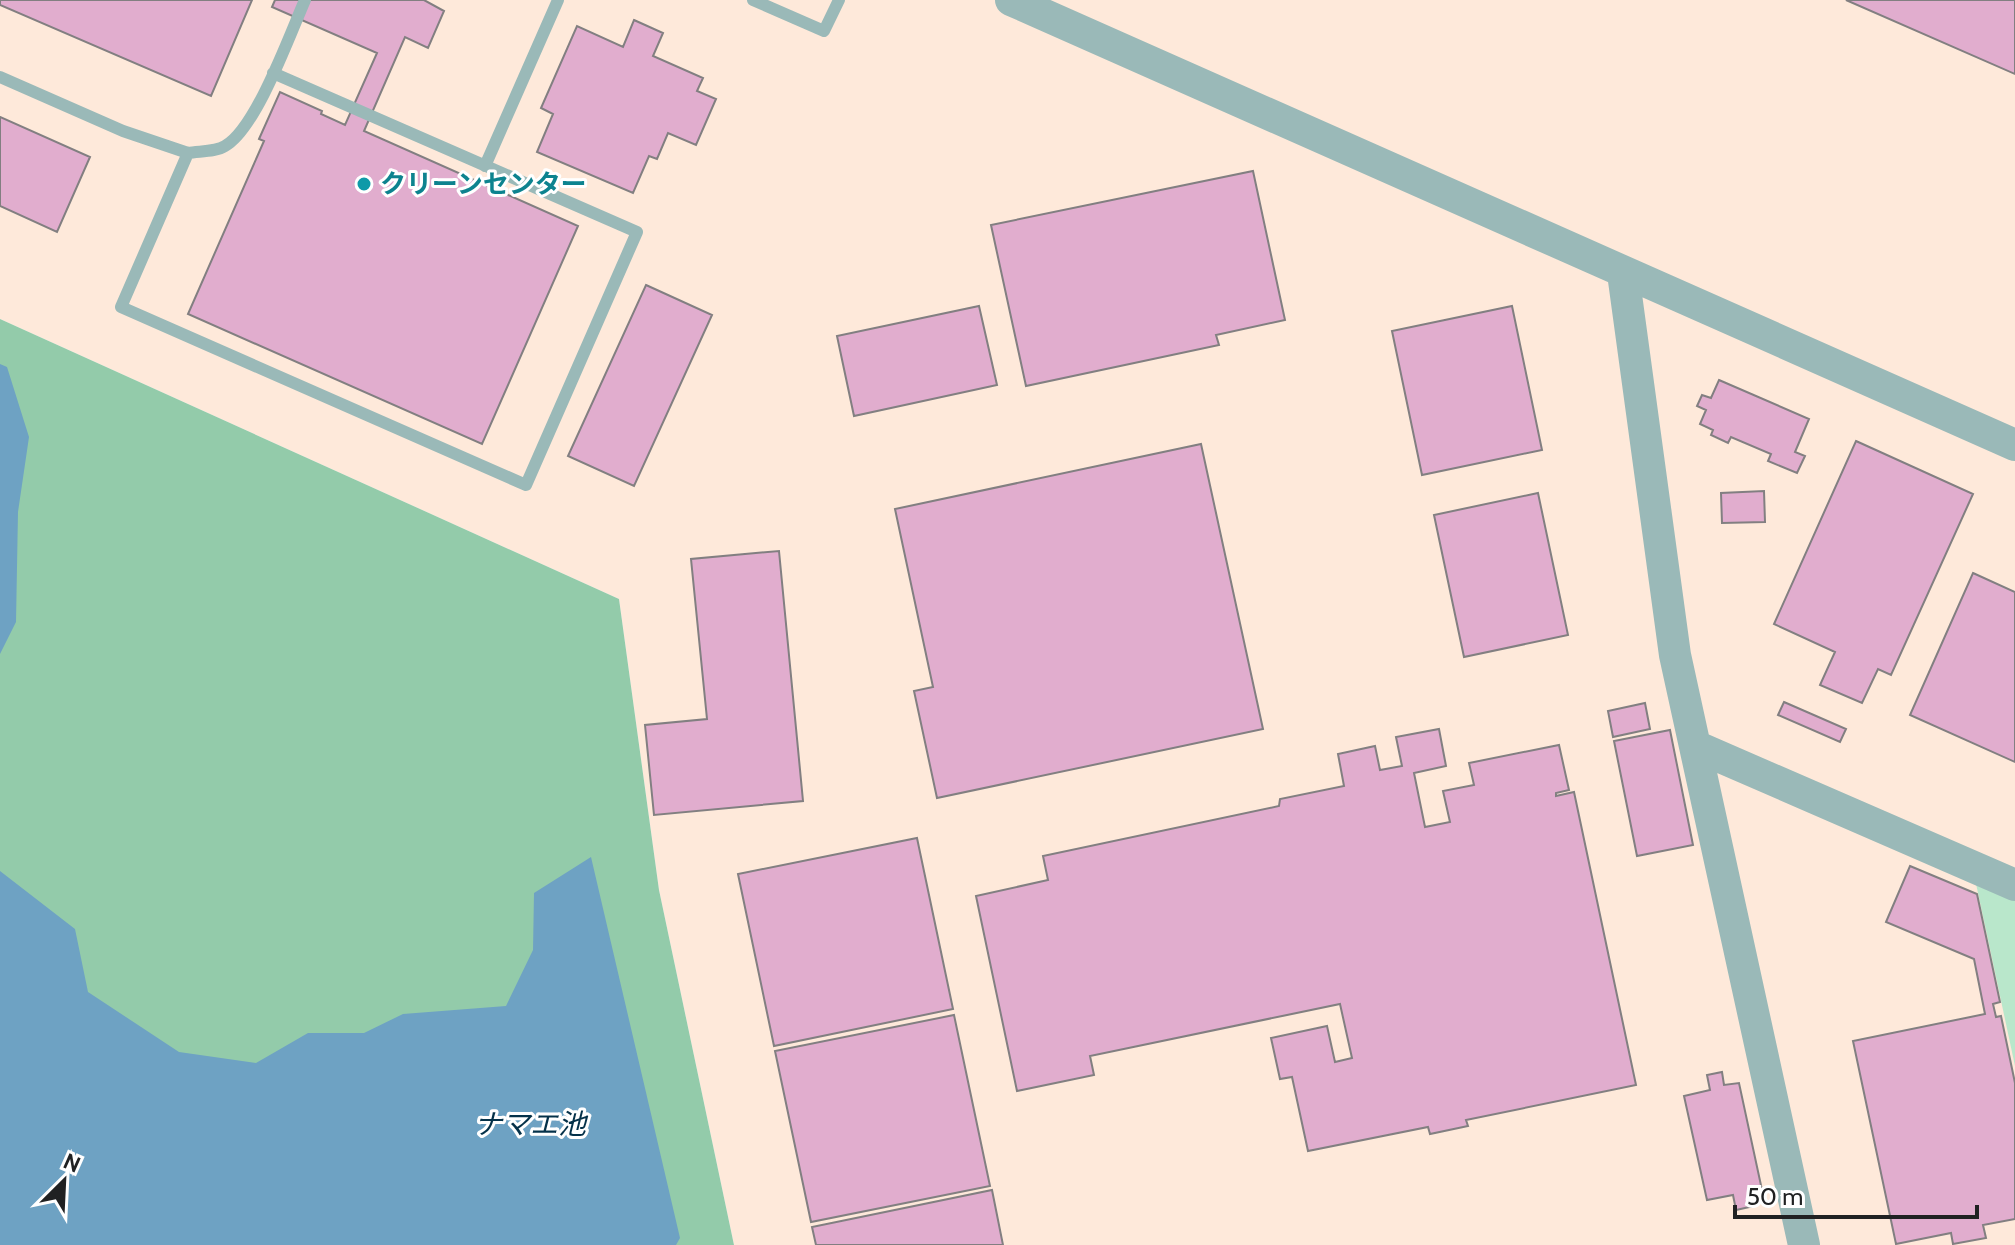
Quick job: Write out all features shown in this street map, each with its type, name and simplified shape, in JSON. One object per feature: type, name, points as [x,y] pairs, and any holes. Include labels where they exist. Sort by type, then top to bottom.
[{"type":"street","points":[[1011,0],[2015,445]]},
{"type":"street","points":[[1623,273],[1675,655],[1804,1245]]},
{"type":"street","points":[[1695,746],[2015,885]]},
{"type":"lane","points":[[0,77],[164,147],[188,153],[224,147],[241,133],[273,73],[305,0]]},
{"type":"lane","points":[[485,166],[558,0]]},
{"type":"lane","points":[[753,0],[824,31],[839,0]]},
{"type":"lane","points":[[188,153],[121,307],[526,485],[637,232],[273,73]]},
{"type":"shaded area","points":[[0,0],[2015,0],[2015,1245],[734,1245],[659,890],[619,599],[0,319]]},
{"type":"green space","points":[[0,319],[619,599],[659,890],[734,1245],[0,1245]]},
{"type":"green space","points":[[1975,879],[2015,897],[2015,1066]]},
{"type":"water","points":[[0,364],[7,367],[29,437],[18,512],[16,622],[0,654]]},
{"type":"water","name":"ナマエ池","points":[[591,857],[680,1238],[676,1245],[0,1245],[0,871],[75,929],[88,992],[179,1052],[256,1063],[308,1033],[364,1033],[403,1014],[506,1006],[533,950],[534,893]]},
{"type":"building","points":[[0,0],[252,0],[211,96],[0,5]]},
{"type":"building","name":"クリーンセンター","points":[[275,0],[424,0],[444,11],[428,48],[405,37],[364,131],[578,226],[482,444],[188,314],[264,141],[259,139],[280,92],[345,125],[377,53],[272,7]]},
{"type":"building","points":[[1846,0],[2015,0],[2015,74]]},
{"type":"building","points":[[634,20],[663,33],[653,56],[703,78],[697,91],[716,99],[696,145],[668,133],[657,159],[649,156],[633,193],[537,152],[553,114],[541,108],[577,26],[623,47]]},
{"type":"building","points":[[0,117],[90,157],[57,232],[0,206]]},
{"type":"building","points":[[1253,171],[1285,320],[1216,335],[1219,345],[1026,386],[991,225]]},
{"type":"building","points":[[646,285],[712,315],[634,486],[568,456]]},
{"type":"building","points":[[979,306],[997,385],[854,416],[837,336]]},
{"type":"building","points":[[1512,306],[1542,450],[1422,475],[1392,331]]},
{"type":"building","points":[[1719,380],[1809,419],[1795,452],[1805,456],[1797,473],[1768,461],[1771,454],[1731,437],[1728,443],[1711,435],[1713,430],[1700,424],[1706,410],[1697,406],[1702,395],[1711,398]]},
{"type":"building","points":[[1856,441],[1973,494],[1891,675],[1878,669],[1862,703],[1820,685],[1835,652],[1774,624]]},
{"type":"building","points":[[1201,444],[1263,729],[937,798],[914,691],[933,687],[895,509]]},
{"type":"building","points":[[1764,491],[1765,522],[1722,523],[1721,493]]},
{"type":"building","points":[[1538,493],[1568,635],[1464,657],[1434,515]]},
{"type":"building","points":[[779,551],[803,801],[654,815],[645,725],[707,719],[691,559]]},
{"type":"building","points":[[1973,573],[2015,592],[2015,762],[1910,715]]},
{"type":"building","points":[[1784,702],[1846,729],[1840,742],[1778,715]]},
{"type":"building","points":[[1645,703],[1650,729],[1613,737],[1608,711]]},
{"type":"building","points":[[1439,729],[1446,766],[1414,773],[1425,827],[1450,822],[1443,791],[1474,785],[1469,763],[1559,745],[1569,790],[1556,793],[1556,796],[1574,792],[1636,1085],[1466,1120],[1468,1126],[1430,1134],[1428,1127],[1308,1151],[1292,1077],[1280,1079],[1271,1038],[1327,1026],[1335,1062],[1352,1058],[1340,1004],[1090,1056],[1094,1075],[1017,1091],[976,896],[1048,880],[1043,856],[1279,806],[1280,799],[1344,786],[1338,754],[1375,746],[1380,770],[1402,766],[1396,737]]},
{"type":"building","points":[[1670,730],[1693,845],[1637,856],[1614,741]]},
{"type":"building","points":[[917,838],[953,1009],[774,1046],[738,874]]},
{"type":"building","points":[[1910,866],[1977,894],[2000,1002],[1993,1004],[1996,1017],[2001,1016],[2015,1083],[2015,1219],[1983,1225],[1986,1238],[1953,1244],[1951,1233],[1896,1244],[1853,1041],[1985,1014],[1974,959],[1886,922]]},
{"type":"building","points":[[954,1015],[990,1186],[811,1222],[775,1051]]},
{"type":"building","points":[[1722,1072],[1724,1085],[1739,1083],[1762,1190],[1752,1192],[1754,1206],[1736,1210],[1733,1195],[1707,1200],[1684,1096],[1710,1090],[1707,1075]]},
{"type":"building","points":[[992,1190],[1003,1245],[816,1245],[812,1227]]},
{"type":"place","name":"クリーンセンター","points":[[364,184]]}]
